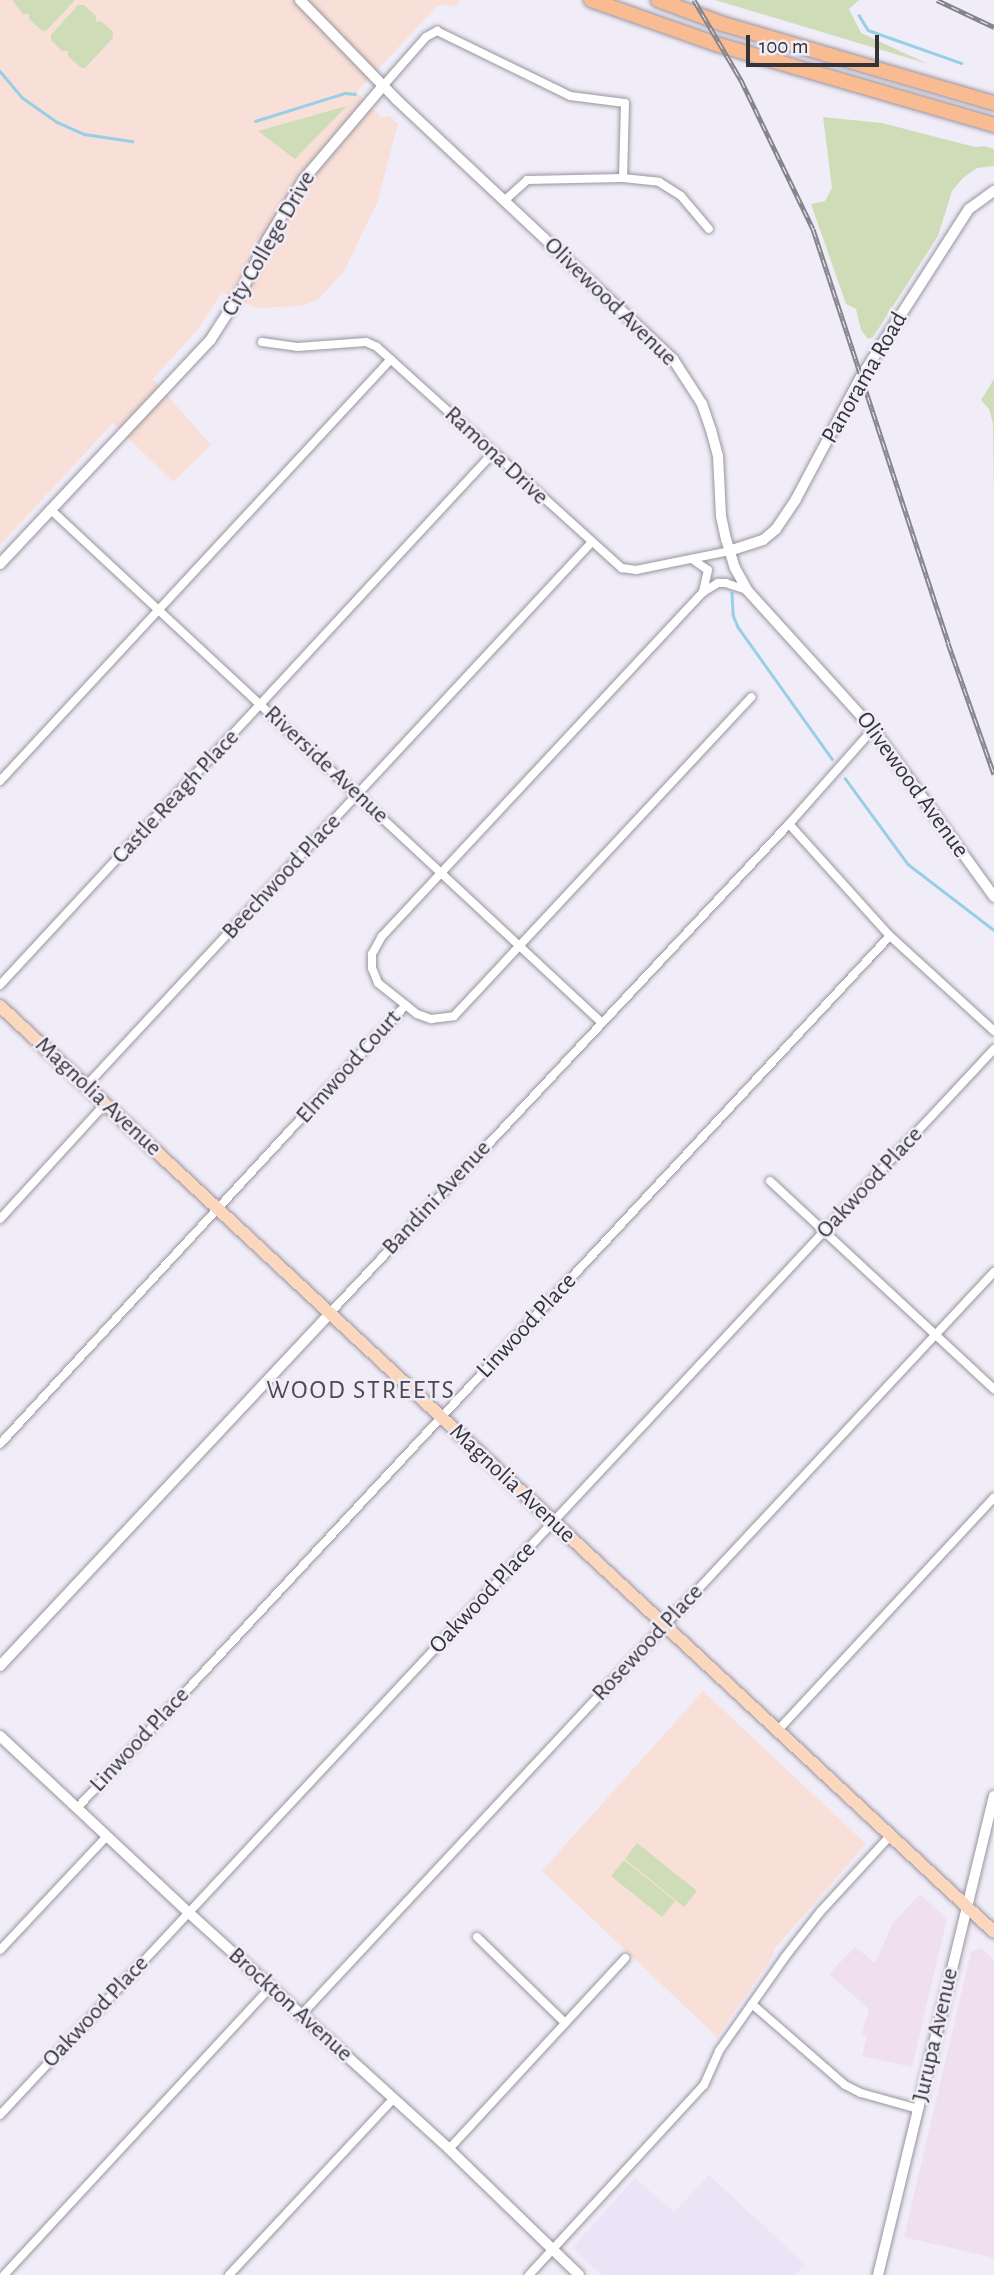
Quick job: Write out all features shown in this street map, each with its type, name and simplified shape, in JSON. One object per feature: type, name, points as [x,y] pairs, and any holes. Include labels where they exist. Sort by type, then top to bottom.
[{"type":"highway","points":[[592,0],[716,44],[994,125]]},
{"type":"highway","points":[[658,0],[723,24],[994,103]]},
{"type":"main road","name":"Olivewood Avenue","points":[[300,0],[383,86],[666,352],[693,388],[707,417],[718,456],[721,516],[729,551],[747,590],[873,729],[994,897]]},
{"type":"main road","name":"City College Drive","points":[[50,509],[211,339],[241,292],[267,240],[304,179],[383,86]]},
{"type":"main road","name":"Panorama Road","points":[[729,551],[763,540],[776,530],[796,499],[861,377],[969,209],[994,191]]},
{"type":"main road","points":[[0,564],[50,509]]},
{"type":"main road","name":"Magnolia Avenue","points":[[0,1006],[553,1522],[666,1623],[994,1933]]},
{"type":"main road","name":"Bandini Avenue","points":[[0,1666],[329,1314]]},
{"type":"main road","name":"Brockton Avenue","points":[[0,1736],[392,2100],[449,2149],[579,2275]]},
{"type":"main road","name":"Jurupa Avenue","points":[[878,2275],[994,1796]]},
{"type":"street","points":[[383,86],[426,37],[437,31],[570,96],[625,103],[623,178]]},
{"type":"street","points":[[505,201],[527,180],[623,178],[659,182],[681,196],[709,229]]},
{"type":"street","name":"Ramona Drive","points":[[262,342],[297,347],[366,342],[391,359],[613,562],[629,569],[729,551]]},
{"type":"street","points":[[0,781],[391,359]]},
{"type":"street","name":"Castle Reagh Place","points":[[0,985],[493,453]]},
{"type":"street","name":"Riverside Avenue","points":[[50,509],[601,1022]]},
{"type":"street","name":"Beechwood Place","points":[[86,1086],[360,795],[591,543]]},
{"type":"street","points":[[692,559],[708,570],[703,592]]},
{"type":"street","points":[[703,592],[726,583],[747,590]]},
{"type":"street","name":"Elmwood Court","points":[[0,1444],[406,1005],[378,983],[372,968],[372,954],[383,936],[703,592]]},
{"type":"street","points":[[406,1005],[430,1019],[454,1016],[751,696]]},
{"type":"street","name":"Bandini Avenue","points":[[329,1314],[789,824],[873,729]]},
{"type":"street","points":[[789,824],[890,936],[994,1031]]},
{"type":"street","name":"Linwood Place","points":[[77,1808],[890,936]]},
{"type":"street","name":"Oakwood Place","points":[[0,2115],[994,1049]]},
{"type":"street","points":[[0,1219],[104,1104]]},
{"type":"street","points":[[770,1181],[994,1389]]},
{"type":"street","name":"Rosewood Place","points":[[302,2014],[994,1272]]},
{"type":"street","points":[[779,1729],[994,1498]]},
{"type":"street","points":[[0,1950],[107,1836]]},
{"type":"street","points":[[529,2275],[704,2085],[719,2051],[821,1911],[890,1836]]},
{"type":"street","points":[[477,1937],[565,2023]]},
{"type":"street","points":[[449,2149],[625,1958]]},
{"type":"street","points":[[4,2275],[271,1987]]},
{"type":"street","points":[[752,2004],[845,2085],[861,2094],[918,2109]]},
{"type":"street","points":[[229,2275],[392,2100]]},
{"type":"shaded area","points":[[0,0],[460,0],[456,6],[439,5],[434,9],[357,92],[381,117],[389,116],[398,124],[377,203],[344,271],[319,299],[302,306],[256,308],[222,292],[199,328],[153,379],[211,445],[173,482],[113,423],[0,545]]},
{"type":"shaded area","points":[[703,1691],[866,1844],[774,1949],[773,1956],[717,2037],[542,1871]]},
{"type":"shaded area","points":[[920,1894],[947,1919],[912,2067],[862,2056],[867,2036],[862,2034],[869,2009],[829,1974],[855,1947],[875,1963],[893,1923]]},
{"type":"shaded area","points":[[981,1948],[994,1960],[994,2258],[904,2237],[971,1952]]},
{"type":"shaded area","points":[[709,2175],[805,2264],[795,2275],[602,2275],[572,2248],[635,2178],[674,2212]]},
{"type":"green space","points":[[12,0],[74,1],[46,31],[29,19],[29,14],[23,14]]},
{"type":"green space","points":[[715,0],[859,0],[849,9],[861,33],[928,64]]},
{"type":"green space","points":[[78,5],[84,5],[96,16],[96,22],[101,21],[113,32],[113,38],[85,68],[80,67],[68,56],[68,51],[62,51],[51,40],[51,35]]},
{"type":"green space","points":[[347,106],[295,159],[258,131]]},
{"type":"green space","points":[[823,117],[882,123],[975,147],[994,149],[994,166],[977,168],[963,178],[952,191],[938,236],[873,337],[868,339],[861,330],[856,309],[846,304],[811,204],[825,201],[832,188]]},
{"type":"green space","points":[[994,379],[994,497],[993,424],[989,409],[981,400]]},
{"type":"green space","points":[[637,1843],[697,1891],[684,1907],[625,1859]]},
{"type":"green space","points":[[624,1860],[675,1901],[662,1917],[611,1876]]},
{"type":"waterway","points":[[859,15],[868,30],[961,63]]},
{"type":"waterway","points":[[0,71],[23,98],[57,122],[84,134],[132,141]]},
{"type":"waterway","points":[[255,121],[345,93],[355,94]]},
{"type":"waterway","points":[[732,593],[733,615],[738,627],[832,759]]},
{"type":"waterway","points":[[845,778],[908,864],[994,930]]},
{"type":"railway","points":[[694,0],[741,80],[813,229],[948,643],[994,774]]},
{"type":"railway","points":[[937,0],[994,27]]},
{"type":"district","name":"WOOD STREETS","points":[[361,1391]]}]
